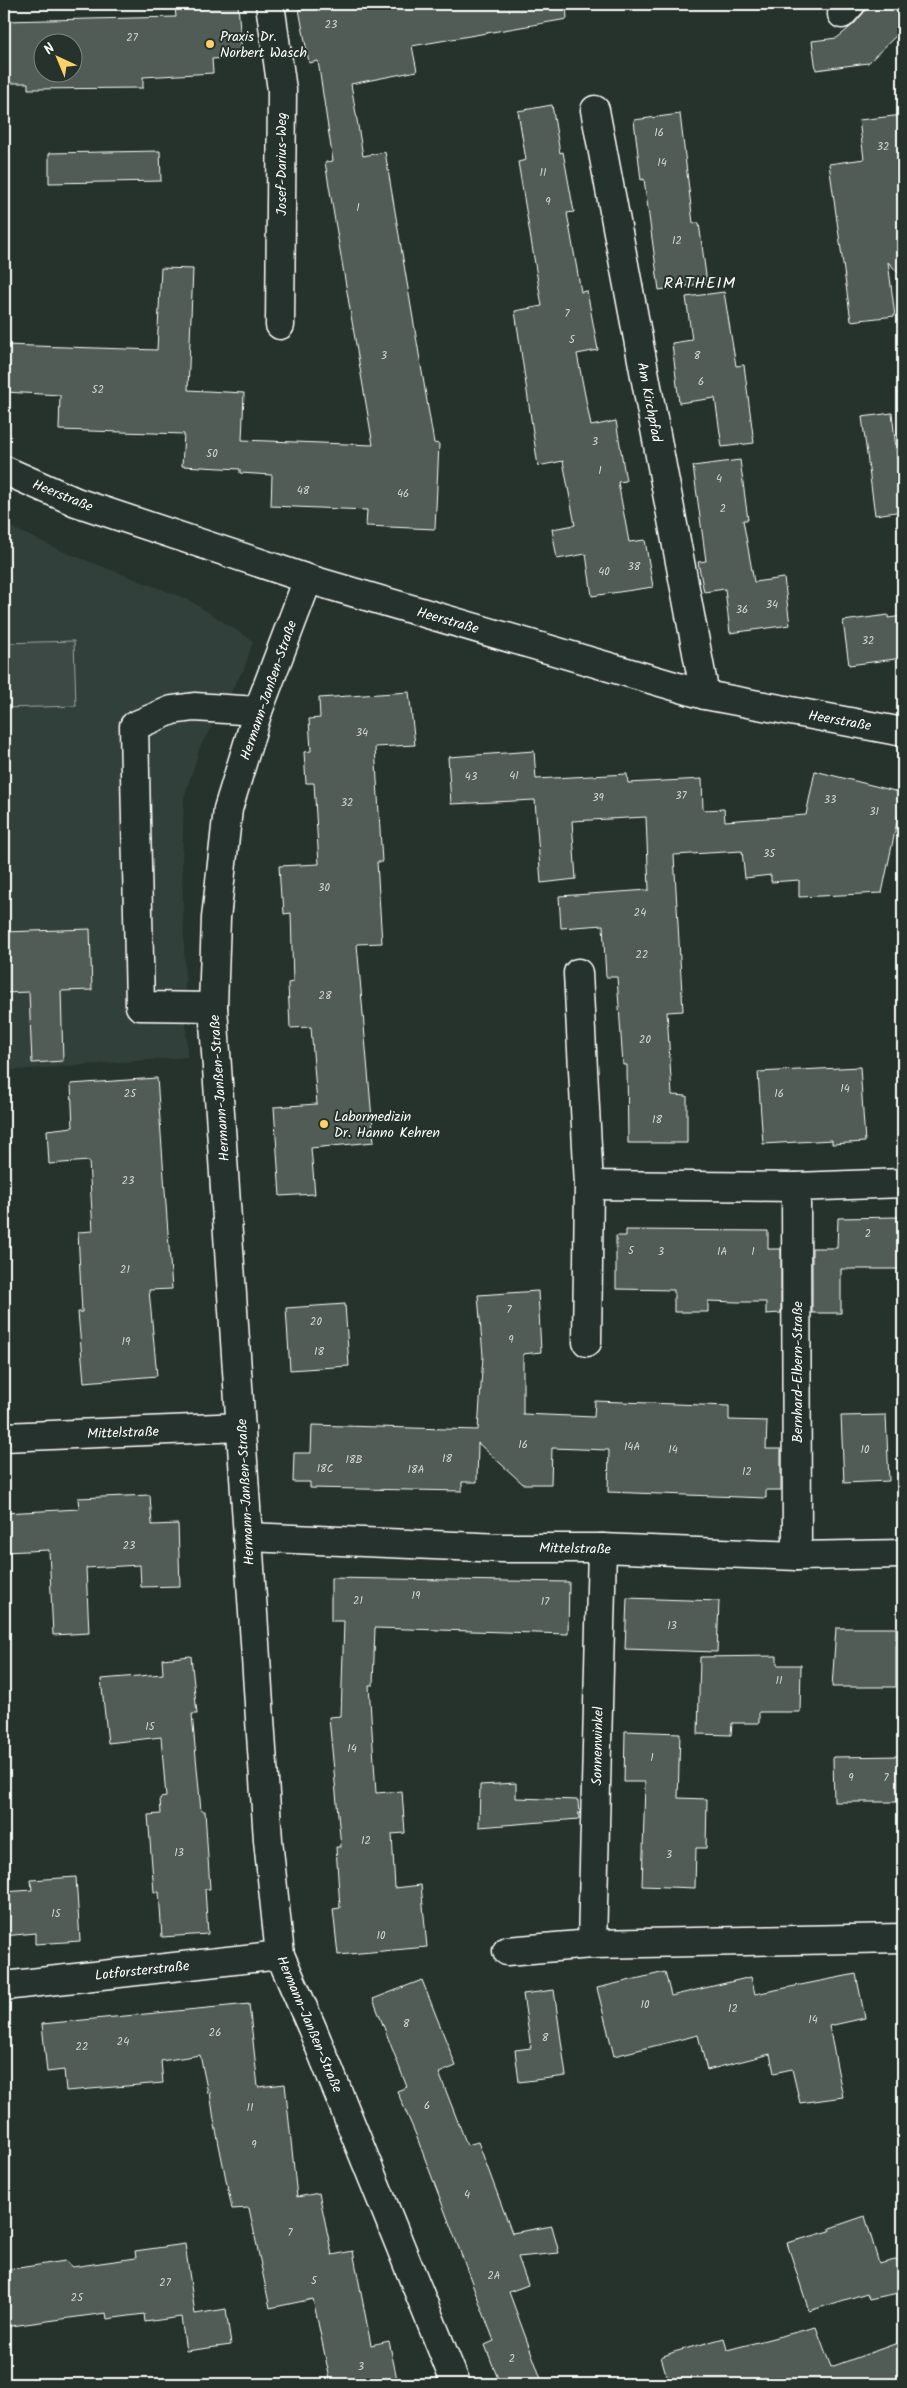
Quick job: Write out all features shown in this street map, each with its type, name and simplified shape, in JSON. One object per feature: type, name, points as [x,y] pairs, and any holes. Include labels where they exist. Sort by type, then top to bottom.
[{"type":"street","name":"Josef-Darius-Weg","points":[[270,4],[282,90],[280,325]]},
{"type":"street","name":"Am Kirchpfad","points":[[595,110],[705,695]]},
{"type":"street","name":"Heerstraße","points":[[4,470],[76,502],[308,579],[705,695],[903,732]]},
{"type":"street","name":"Hermann-Janßen-Straße","points":[[308,579],[258,711],[228,809],[216,918],[213,1007],[268,1840],[280,1955],[316,2037],[456,2384]]},
{"type":"street","points":[[213,1007],[140,1006],[134,726],[172,710],[194,707],[258,711]]},
{"type":"street","points":[[578,973],[589,1185],[587,1342]]},
{"type":"street","points":[[589,1185],[796,1187],[903,1183]]},
{"type":"street","name":"Bernhard-Elbern-Straße","points":[[796,1187],[797,1556]]},
{"type":"street","name":"Mittelstraße","points":[[4,1437],[241,1427]]},
{"type":"street","name":"Mittelstraße","points":[[247,1536],[502,1548],[602,1548],[797,1556],[903,1554]]},
{"type":"street","name":"Sonnenwinkel","points":[[592,1944],[602,1548]]},
{"type":"street","points":[[507,1952],[592,1944],[903,1938]]},
{"type":"street","name":"Lotforsterstraße","points":[[4,1986],[280,1955]]},
{"type":"shaded area","points":[[4,524],[62,551],[189,600],[253,641],[245,667],[200,747],[184,798],[182,864],[187,1057],[4,1071]]},
{"type":"shaded area","points":[[74,641],[76,706],[4,708],[4,643]]},
{"type":"building","points":[[238,4],[242,57],[212,59],[213,73],[143,77],[143,88],[28,89],[28,83],[4,83],[4,21],[176,17],[175,8]]},
{"type":"building","points":[[335,4],[566,4],[567,19],[412,46],[417,71],[351,84],[363,156],[385,152],[434,443],[439,444],[435,529],[366,526],[367,510],[271,506],[272,475],[240,473],[240,469],[182,466],[184,434],[59,430],[60,395],[4,392],[4,345],[157,350],[161,268],[193,269],[188,390],[244,393],[242,440],[373,445],[325,162],[333,161],[318,61],[309,63],[299,9]]},
{"type":"building","points":[[871,4],[903,4],[903,29],[868,63],[816,70],[812,41],[837,38],[854,24]]},
{"type":"building","points":[[552,105],[560,153],[563,152],[574,212],[567,213],[581,292],[587,291],[598,350],[577,354],[591,426],[616,421],[626,481],[618,482],[629,542],[645,540],[653,587],[592,596],[586,554],[557,559],[552,529],[575,525],[563,461],[538,466],[515,311],[542,306],[518,162],[526,160],[518,111]]},
{"type":"building","points":[[680,114],[693,223],[699,223],[707,283],[659,290],[644,179],[641,180],[634,120]]},
{"type":"building","points":[[903,115],[903,278],[888,262],[895,316],[851,321],[829,164],[864,159],[859,120]]},
{"type":"building","points":[[160,151],[161,181],[49,183],[49,153]]},
{"type":"building","points":[[724,292],[736,366],[744,365],[754,443],[722,447],[715,398],[679,403],[672,343],[692,340],[686,297]]},
{"type":"building","points":[[892,413],[903,511],[875,515],[862,417]]},
{"type":"building","points":[[740,460],[748,520],[743,520],[754,582],[784,578],[790,625],[730,633],[725,589],[704,592],[698,562],[706,561],[693,466]]},
{"type":"building","points":[[888,615],[888,618],[903,616],[903,658],[849,665],[843,621]]},
{"type":"building","points":[[409,692],[415,745],[375,747],[382,862],[377,862],[382,943],[357,944],[374,1142],[311,1148],[315,1194],[280,1196],[274,1107],[317,1104],[311,1027],[290,1028],[288,983],[293,982],[291,913],[284,914],[279,866],[319,864],[314,783],[306,783],[304,752],[311,751],[309,719],[320,718],[319,698]]},
{"type":"building","points":[[534,751],[536,779],[627,774],[628,783],[702,779],[703,810],[724,809],[725,821],[806,815],[815,771],[903,793],[882,893],[799,897],[799,880],[771,882],[771,875],[745,878],[742,851],[674,855],[683,1011],[667,1012],[672,1095],[687,1096],[687,1143],[628,1143],[627,1065],[623,1065],[617,977],[606,977],[603,925],[561,928],[559,896],[649,890],[646,817],[572,821],[576,879],[541,883],[535,800],[451,804],[448,757]]},
{"type":"building","points":[[90,929],[92,990],[61,991],[63,1061],[32,1063],[29,992],[4,993],[4,932]]},
{"type":"building","points":[[860,1067],[865,1142],[832,1144],[832,1140],[763,1144],[758,1072]]},
{"type":"building","points":[[157,1078],[172,1289],[149,1290],[157,1376],[84,1382],[78,1312],[82,1312],[78,1232],[93,1231],[89,1161],[49,1164],[47,1130],[73,1127],[71,1084]]},
{"type":"building","points":[[899,1217],[899,1269],[841,1269],[841,1313],[812,1313],[812,1248],[837,1248],[838,1218]]},
{"type":"building","points":[[626,1230],[768,1231],[768,1249],[781,1249],[781,1313],[766,1314],[766,1302],[708,1301],[708,1312],[674,1312],[674,1290],[616,1289],[616,1236],[626,1236]]},
{"type":"building","points":[[538,1291],[541,1352],[523,1354],[523,1414],[594,1417],[595,1401],[729,1406],[729,1420],[767,1421],[766,1449],[781,1449],[781,1490],[766,1490],[766,1498],[608,1492],[609,1450],[552,1448],[551,1484],[523,1484],[478,1443],[477,1482],[462,1482],[462,1491],[310,1488],[310,1482],[293,1482],[294,1453],[311,1453],[312,1425],[478,1430],[483,1356],[478,1295]]},
{"type":"building","points":[[345,1304],[349,1366],[290,1370],[286,1308]]},
{"type":"building","points":[[886,1415],[889,1481],[844,1483],[841,1416]]},
{"type":"building","points":[[150,1495],[152,1525],[178,1524],[180,1586],[141,1587],[140,1565],[86,1568],[89,1633],[53,1635],[49,1550],[4,1552],[4,1513],[79,1509],[78,1498]]},
{"type":"building","points":[[331,1578],[569,1582],[568,1634],[375,1628],[373,1685],[369,1685],[376,1793],[402,1791],[405,1833],[392,1834],[395,1888],[421,1885],[427,1947],[338,1955],[333,1909],[340,1908],[336,1847],[341,1847],[329,1717],[341,1716],[344,1621],[331,1621]]},
{"type":"building","points":[[627,1598],[719,1601],[717,1652],[625,1649]]},
{"type":"building","points":[[836,1628],[896,1628],[896,1687],[832,1687]]},
{"type":"building","points":[[191,1656],[197,1714],[192,1714],[201,1811],[205,1811],[210,1889],[205,1889],[208,1934],[162,1937],[159,1892],[154,1892],[148,1815],[161,1814],[160,1798],[166,1797],[161,1737],[108,1743],[101,1679],[163,1674],[162,1659]]},
{"type":"building","points":[[777,1656],[777,1665],[801,1665],[800,1712],[759,1712],[759,1723],[732,1723],[731,1735],[698,1734],[700,1657]]},
{"type":"building","points":[[625,1731],[680,1733],[678,1798],[707,1799],[706,1848],[696,1848],[695,1888],[642,1886],[645,1782],[624,1782]]},
{"type":"building","points":[[903,1756],[903,1802],[834,1802],[833,1757]]},
{"type":"building","points":[[516,1783],[516,1798],[578,1800],[579,1819],[479,1827],[480,1785]]},
{"type":"building","points":[[76,1877],[80,1941],[35,1944],[35,1933],[4,1936],[4,1892],[32,1890],[31,1880]]},
{"type":"building","points":[[665,1972],[671,1996],[751,1977],[755,1994],[856,1974],[865,2018],[829,2026],[843,2097],[800,2103],[792,2069],[774,2073],[770,2054],[707,2070],[698,2035],[614,2056],[597,1988]]},
{"type":"building","points":[[422,1980],[456,2066],[439,2073],[467,2145],[478,2142],[512,2233],[552,2226],[559,2253],[518,2257],[528,2285],[509,2292],[543,2384],[500,2384],[485,2345],[494,2341],[416,2135],[397,2091],[407,2087],[373,1999]]},
{"type":"building","points":[[554,1990],[566,2076],[519,2082],[515,2050],[531,2048],[523,1994]]},
{"type":"building","points":[[249,2004],[258,2087],[285,2084],[297,2197],[319,2193],[332,2255],[353,2251],[371,2345],[389,2341],[398,2384],[331,2384],[313,2299],[270,2308],[249,2208],[232,2209],[210,2092],[208,2093],[200,2055],[161,2061],[163,2083],[66,2091],[64,2070],[47,2072],[42,2024]]},
{"type":"building","points":[[865,2216],[879,2264],[903,2258],[903,2292],[869,2299],[867,2293],[809,2311],[787,2243],[830,2231],[830,2228]]},
{"type":"building","points":[[185,2244],[195,2314],[226,2309],[231,2345],[186,2351],[181,2317],[145,2322],[144,2314],[107,2319],[106,2313],[4,2327],[4,2290],[9,2290],[5,2270],[65,2261],[72,2267],[136,2258],[135,2251]]},
{"type":"building","points":[[816,2327],[831,2367],[903,2341],[903,2384],[669,2384],[661,2357],[724,2338],[727,2350]]},
{"type":"place","name":"Praxis Dr. Norbert Wasch","points":[[210,44]]},
{"type":"place","name":"Labormedizin Dr. Hanno Kehren","points":[[324,1124]]},
{"type":"district","name":"RATHEIM","points":[[700,282]]}]
